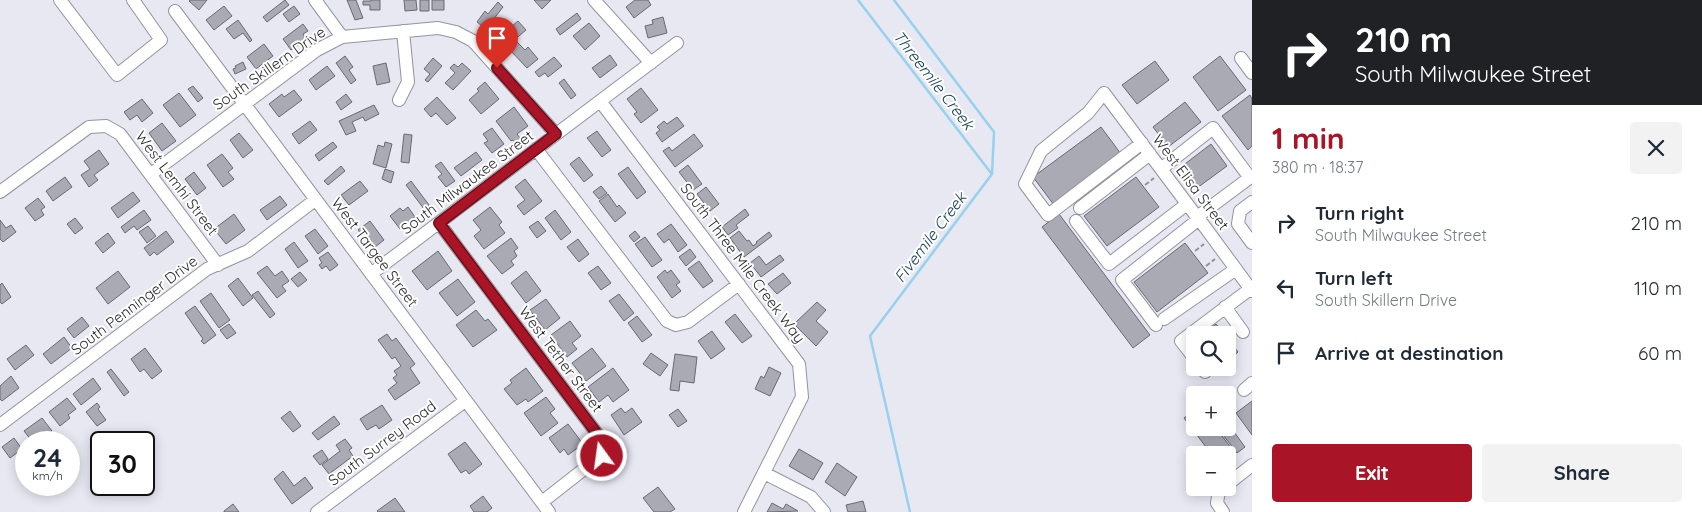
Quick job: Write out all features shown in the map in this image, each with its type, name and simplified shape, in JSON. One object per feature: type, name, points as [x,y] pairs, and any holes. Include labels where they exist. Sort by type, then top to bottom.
[{"type":"street","points":[[60,0],[117,75],[162,40],[133,0]]},
{"type":"street","points":[[315,0],[342,37]]},
{"type":"street","points":[[594,0],[651,63]]},
{"type":"street","name":"West Targee Street","points":[[175,10],[465,401],[546,507]]},
{"type":"street","name":"South Skillern Drive","points":[[151,174],[317,50],[342,37],[403,30],[438,28],[456,32],[473,42],[556,134]]},
{"type":"street","points":[[399,100],[408,82],[403,30]]},
{"type":"street","name":"South Milwaukee Street","points":[[371,274],[678,43]]},
{"type":"street","points":[[1241,58],[1252,73]]},
{"type":"street","name":"West Elisa Street","points":[[1142,143],[1048,215],[1025,184],[1041,151],[1088,113],[1104,93],[1142,143],[1150,154],[1158,174],[1187,204],[1251,290]]},
{"type":"street","name":"South Three Mile Creek Way","points":[[600,101],[799,364],[802,397],[744,512]]},
{"type":"street","name":"West Lemhi Street","points":[[0,192],[89,127],[106,126],[120,134],[218,265]]},
{"type":"street","points":[[1122,280],[1251,177],[1213,128],[1158,174]]},
{"type":"street","points":[[536,149],[667,321],[676,325],[688,322],[739,284]]},
{"type":"street","points":[[1080,208],[1150,154]]},
{"type":"street","name":"South Penninger Drive","points":[[0,425],[207,269],[248,251],[316,200]]},
{"type":"street","points":[[1252,202],[1240,211],[1238,224],[1252,242]]},
{"type":"street","points":[[1109,264],[1187,204]]},
{"type":"street","points":[[1170,217],[1182,232]]},
{"type":"street","points":[[1076,221],[1122,280],[1160,322],[1236,269]]},
{"type":"street","name":"West Tether Street","points":[[439,223],[601,439],[605,447],[602,456],[546,507]]},
{"type":"street","points":[[1200,326],[1251,290]]},
{"type":"street","points":[[1225,307],[1243,332]]},
{"type":"street","points":[[1186,337],[1181,341],[1186,347]]},
{"type":"street","name":"South Surrey Road","points":[[317,512],[465,401]]},
{"type":"street","points":[[1236,478],[1252,465]]},
{"type":"street","points":[[764,473],[811,497],[824,512]]},
{"type":"street","points":[[1218,496],[1216,503],[1224,512]]},
{"type":"path","points":[[1145,185],[1158,174]]},
{"type":"path","points":[[1195,251],[1204,244]]},
{"type":"path","points":[[1206,266],[1215,259]]},
{"type":"building","points":[[190,0],[207,0],[199,10]]},
{"type":"building","points":[[285,0],[289,5],[267,22],[263,17]]},
{"type":"building","points":[[347,0],[356,0],[363,18],[355,20]]},
{"type":"building","points":[[380,0],[380,10],[370,10],[370,5],[363,5],[363,1]]},
{"type":"building","points":[[404,0],[416,0],[417,10],[405,11]]},
{"type":"building","points":[[420,0],[429,0],[429,11],[420,11]]},
{"type":"building","points":[[432,0],[444,0],[444,10],[432,10]]},
{"type":"building","points":[[534,0],[551,0],[542,9]]},
{"type":"building","points":[[635,0],[648,0],[651,5],[634,18],[626,7]]},
{"type":"building","points":[[498,2],[503,7],[486,29],[477,22],[485,11],[488,14]]},
{"type":"building","points":[[224,6],[232,16],[214,30],[206,20]]},
{"type":"building","points":[[294,6],[300,14],[289,22],[283,14]]},
{"type":"building","points":[[577,13],[581,19],[560,35],[556,29]]},
{"type":"building","points":[[663,17],[667,33],[648,38],[645,26],[653,24],[652,20]]},
{"type":"building","points":[[238,20],[252,40],[250,42],[243,33],[234,39],[226,29]]},
{"type":"building","points":[[518,21],[526,30],[505,48],[497,39]]},
{"type":"building","points":[[589,23],[600,36],[585,50],[573,36]]},
{"type":"building","points":[[303,24],[308,31],[303,34],[306,39],[291,50],[283,39]]},
{"type":"building","points":[[517,42],[525,50],[528,47],[538,59],[527,68],[509,49]]},
{"type":"building","points":[[264,44],[273,56],[256,69],[247,57]]},
{"type":"building","points":[[610,55],[617,65],[600,78],[592,68]]},
{"type":"building","points":[[345,56],[353,67],[349,70],[356,80],[351,84],[336,63]]},
{"type":"building","points":[[1220,56],[1246,90],[1218,111],[1193,77]]},
{"type":"building","points":[[554,57],[562,66],[548,77],[545,73],[539,77],[535,72]]},
{"type":"building","points":[[433,58],[442,66],[428,82],[425,80],[430,74],[424,69]]},
{"type":"building","points":[[1155,61],[1169,80],[1137,104],[1122,85]]},
{"type":"building","points":[[243,62],[246,69],[235,74],[233,69],[236,68],[235,66]]},
{"type":"building","points":[[386,63],[390,82],[377,85],[373,66]]},
{"type":"building","points":[[462,63],[471,71],[453,90],[445,83],[455,73],[450,68],[454,64],[458,67]]},
{"type":"building","points":[[327,66],[335,76],[316,90],[309,80]]},
{"type":"building","points":[[564,79],[576,95],[571,99],[559,83]]},
{"type":"building","points":[[485,82],[499,99],[481,114],[469,100]]},
{"type":"building","points":[[193,86],[203,98],[198,102],[188,89]]},
{"type":"building","points":[[641,88],[658,110],[641,123],[634,114],[637,112],[627,99]]},
{"type":"building","points":[[294,90],[302,100],[279,117],[269,104],[282,94],[284,97]]},
{"type":"building","points":[[179,93],[196,115],[180,127],[163,105]]},
{"type":"building","points":[[346,94],[352,102],[341,110],[336,102]]},
{"type":"building","points":[[1250,95],[1252,99],[1252,146],[1248,150],[1222,116]]},
{"type":"building","points":[[437,97],[456,118],[447,125],[436,113],[431,117],[424,109]]},
{"type":"building","points":[[142,99],[153,113],[142,122],[137,115],[130,120],[124,112]]},
{"type":"building","points":[[1185,102],[1201,122],[1168,147],[1153,127]]},
{"type":"building","points":[[374,105],[379,114],[365,121],[363,117],[352,122],[356,131],[346,135],[339,121]]},
{"type":"building","points":[[514,107],[528,126],[517,134],[525,145],[520,149],[513,140],[511,141],[496,121]]},
{"type":"building","points":[[677,117],[684,126],[662,142],[656,133],[660,130],[657,127],[664,121],[667,124]]},
{"type":"building","points":[[310,121],[317,130],[299,144],[292,134]]},
{"type":"building","points":[[162,123],[176,141],[162,151],[149,133]]},
{"type":"building","points":[[1101,127],[1121,154],[1054,205],[1033,177]]},
{"type":"building","points":[[492,128],[504,144],[492,153],[484,143],[488,141],[483,134]]},
{"type":"building","points":[[597,131],[611,150],[602,157],[587,138]]},
{"type":"building","points":[[239,133],[253,150],[243,158],[230,140]]},
{"type":"building","points":[[404,134],[412,135],[409,163],[401,162]]},
{"type":"building","points":[[694,134],[703,146],[675,167],[663,151],[669,147],[672,151]]},
{"type":"building","points":[[333,142],[337,147],[319,161],[315,155]]},
{"type":"building","points":[[385,142],[392,144],[386,168],[373,164],[378,145],[384,147]]},
{"type":"building","points":[[1211,144],[1227,166],[1197,188],[1181,167]]},
{"type":"building","points":[[99,150],[109,164],[94,175],[98,180],[89,187],[81,175],[90,169],[84,161]]},
{"type":"building","points":[[476,152],[482,160],[461,176],[454,168]]},
{"type":"building","points":[[222,154],[233,168],[228,172],[234,179],[223,187],[207,165]]},
{"type":"building","points":[[579,157],[593,175],[584,182],[570,164]]},
{"type":"building","points":[[441,162],[455,181],[446,187],[438,177],[442,174],[435,166]]},
{"type":"building","points":[[688,165],[702,184],[693,190],[679,172]]},
{"type":"building","points":[[341,166],[345,171],[328,185],[324,181]]},
{"type":"building","points":[[628,167],[646,192],[637,199],[618,174]]},
{"type":"building","points":[[385,169],[394,172],[391,183],[382,179]]},
{"type":"building","points":[[194,172],[206,188],[197,195],[185,179]]},
{"type":"building","points":[[65,177],[72,187],[53,201],[46,191]]},
{"type":"building","points":[[1136,177],[1159,207],[1107,246],[1084,216]]},
{"type":"building","points":[[525,179],[542,201],[524,215],[517,206],[525,200],[515,187]]},
{"type":"building","points":[[360,181],[368,191],[349,205],[341,195]]},
{"type":"building","points":[[411,181],[429,205],[424,209],[406,185]]},
{"type":"building","points":[[601,186],[607,193],[599,199],[593,192]]},
{"type":"building","points":[[706,187],[719,204],[710,211],[697,194]]},
{"type":"building","points":[[133,192],[140,201],[118,218],[111,208]]},
{"type":"building","points":[[608,194],[617,207],[619,205],[626,213],[615,222],[599,201]]},
{"type":"building","points":[[280,196],[287,205],[267,220],[260,210]]},
{"type":"building","points":[[38,198],[45,207],[41,210],[44,215],[35,221],[25,208]]},
{"type":"building","points":[[408,207],[415,217],[400,229],[390,216],[400,208],[403,211]]},
{"type":"building","points":[[490,207],[502,222],[499,225],[505,233],[484,249],[474,236],[481,230],[473,220]]},
{"type":"building","points":[[745,209],[749,215],[736,225],[738,228],[728,235],[722,227]]},
{"type":"building","points":[[144,210],[151,220],[137,230],[134,226],[125,233],[121,227]]},
{"type":"building","points":[[555,210],[571,232],[561,240],[545,218]]},
{"type":"building","points":[[234,214],[245,230],[226,244],[214,229]]},
{"type":"building","points":[[1059,214],[1150,335],[1133,348],[1042,227]]},
{"type":"building","points":[[75,218],[83,228],[75,234],[67,224]]},
{"type":"building","points":[[0,220],[6,228],[11,225],[16,232],[3,242],[0,239]]},
{"type":"building","points":[[370,221],[384,240],[375,247],[370,239],[367,241],[358,230]]},
{"type":"building","points":[[538,221],[546,231],[537,238],[529,227]]},
{"type":"building","points":[[671,224],[687,245],[678,252],[669,239],[664,243],[657,234]]},
{"type":"building","points":[[148,226],[156,236],[147,243],[139,232]]},
{"type":"building","points":[[315,229],[328,246],[318,254],[305,236]]},
{"type":"building","points":[[166,231],[174,242],[157,255],[154,252],[150,256],[144,248]]},
{"type":"building","points":[[635,231],[640,237],[634,242],[629,236]]},
{"type":"building","points":[[739,231],[753,246],[769,232],[772,236],[744,257],[730,238]]},
{"type":"building","points":[[108,233],[115,243],[103,253],[95,243]]},
{"type":"building","points":[[645,237],[662,260],[652,267],[635,244]]},
{"type":"building","points":[[511,238],[518,248],[514,251],[517,256],[511,261],[514,265],[502,274],[487,256]]},
{"type":"building","points":[[578,239],[589,254],[579,262],[567,247]]},
{"type":"building","points":[[294,242],[308,261],[298,268],[285,249]]},
{"type":"building","points":[[1185,243],[1208,273],[1157,312],[1134,282]]},
{"type":"building","points":[[690,249],[696,257],[686,266],[679,257]]},
{"type":"building","points":[[438,251],[452,271],[427,290],[412,271]]},
{"type":"building","points":[[328,252],[338,265],[330,271],[326,266],[322,269],[319,265],[322,263],[319,258]]},
{"type":"building","points":[[780,255],[784,260],[761,277],[750,263],[759,256],[766,265]]},
{"type":"building","points":[[699,261],[713,281],[703,288],[688,269]]},
{"type":"building","points":[[267,266],[275,276],[282,271],[289,281],[282,286],[286,291],[277,298],[257,273]]},
{"type":"building","points":[[598,266],[611,283],[601,290],[588,273]]},
{"type":"building","points":[[665,270],[667,273],[671,270],[680,282],[676,285],[681,291],[672,298],[657,277]]},
{"type":"building","points":[[118,271],[130,287],[108,304],[96,288]]},
{"type":"building","points":[[526,271],[541,291],[526,303],[511,283]]},
{"type":"building","points":[[300,272],[307,280],[298,287],[291,279]]},
{"type":"building","points":[[783,273],[791,283],[777,294],[768,284]]},
{"type":"building","points":[[238,278],[253,298],[243,306],[228,286]]},
{"type":"building","points":[[458,279],[475,302],[457,316],[439,293]]},
{"type":"building","points":[[2,283],[11,297],[2,304],[0,302],[0,285]]},
{"type":"building","points":[[258,291],[275,314],[270,318],[252,295]]},
{"type":"building","points":[[211,293],[230,320],[219,328],[200,301]]},
{"type":"building","points":[[619,294],[634,313],[624,321],[609,301]]},
{"type":"building","points":[[546,299],[560,318],[545,330],[530,310]]},
{"type":"building","points":[[817,302],[826,310],[816,321],[828,332],[816,346],[794,324]]},
{"type":"building","points":[[195,306],[216,335],[204,344],[201,341],[203,339],[185,313]]},
{"type":"building","points":[[476,310],[485,321],[488,319],[497,330],[473,347],[456,325]]},
{"type":"building","points":[[735,314],[752,336],[742,343],[725,322]]},
{"type":"building","points":[[637,316],[652,335],[642,342],[628,323]]},
{"type":"building","points":[[82,317],[89,326],[74,338],[67,329]]},
{"type":"building","points":[[570,321],[581,336],[572,343],[577,349],[567,357],[551,335]]},
{"type":"building","points":[[229,324],[236,333],[227,339],[220,330]]},
{"type":"building","points":[[712,331],[725,349],[711,359],[698,341]]},
{"type":"building","points":[[387,334],[392,341],[396,338],[415,364],[410,368],[420,383],[395,400],[388,390],[397,383],[393,378],[397,375],[394,371],[401,366],[395,357],[392,359],[378,340]]},
{"type":"building","points":[[64,337],[72,348],[51,364],[43,354]]},
{"type":"building","points":[[26,345],[34,355],[15,370],[7,359]]},
{"type":"building","points":[[145,348],[162,371],[152,379],[144,369],[140,372],[131,359]]},
{"type":"building","points":[[592,348],[606,366],[586,381],[572,363]]},
{"type":"building","points":[[651,353],[668,365],[660,376],[643,364]]},
{"type":"building","points":[[675,354],[697,357],[694,383],[680,381],[679,391],[670,390]]},
{"type":"building","points":[[769,367],[781,373],[770,396],[755,389],[761,376],[764,378]]},
{"type":"building","points":[[526,368],[543,391],[528,402],[526,399],[517,405],[504,389],[512,383],[510,380]]},
{"type":"building","points":[[613,368],[629,390],[613,402],[608,395],[599,402],[588,387]]},
{"type":"building","points":[[111,369],[129,392],[124,396],[107,372]]},
{"type":"building","points":[[11,376],[19,388],[2,401],[0,399],[0,386]]},
{"type":"building","points":[[93,378],[101,389],[81,405],[73,394]]},
{"type":"building","points":[[546,397],[555,409],[550,413],[558,423],[541,436],[524,413]]},
{"type":"building","points":[[67,398],[76,409],[68,415],[70,418],[60,426],[49,412]]},
{"type":"building","points":[[1252,401],[1252,435],[1236,413]]},
{"type":"building","points":[[97,403],[100,407],[98,409],[106,420],[97,426],[86,412]]},
{"type":"building","points":[[382,405],[392,420],[379,429],[376,425],[367,430],[360,419]]},
{"type":"building","points":[[621,408],[625,413],[632,408],[642,422],[624,435],[611,415]]},
{"type":"building","points":[[678,409],[687,421],[678,427],[669,415]]},
{"type":"building","points":[[290,411],[301,426],[293,432],[281,418]]},
{"type":"building","points":[[334,416],[340,424],[318,440],[312,433]]},
{"type":"building","points":[[42,418],[52,431],[24,431]]},
{"type":"building","points":[[568,424],[583,444],[568,455],[564,449],[560,453],[549,438]]},
{"type":"building","points":[[1236,435],[1245,447],[1237,453],[1236,446],[1232,446],[1224,436]]},
{"type":"building","points":[[1198,436],[1222,436],[1230,446],[1205,446]]},
{"type":"building","points":[[14,438],[15,439],[15,454],[10,458],[2,447]]},
{"type":"building","points":[[345,439],[352,448],[349,450],[353,456],[329,474],[322,465],[340,451],[336,445]]},
{"type":"building","points":[[465,442],[482,464],[469,474],[466,470],[461,473],[448,454]]},
{"type":"building","points":[[799,449],[823,463],[813,480],[789,466]]},
{"type":"building","points":[[322,450],[328,459],[320,465],[313,456]]},
{"type":"building","points":[[837,463],[857,477],[845,496],[825,482]]},
{"type":"building","points":[[283,471],[294,486],[305,477],[313,488],[292,504],[274,479]]},
{"type":"building","points":[[658,487],[675,509],[670,512],[654,512],[643,498]]},
{"type":"building","points":[[483,496],[492,508],[487,512],[474,512],[470,506]]},
{"type":"building","points":[[395,498],[405,512],[377,511]]},
{"type":"building","points":[[863,501],[866,512],[848,512],[846,505]]},
{"type":"building","points":[[772,503],[783,509],[786,504],[798,511],[767,512]]},
{"type":"building","points":[[233,504],[239,512],[224,512],[224,511]]},
{"type":"waterway","name":"Threemile Creek","points":[[858,0],[991,173]]},
{"type":"waterway","name":"Fivemile Creek","points":[[894,0],[994,132],[992,174],[870,336],[910,512]]},
{"type":"route","points":[[497,68],[556,134],[439,223],[601,439],[605,447],[602,456]]}]
